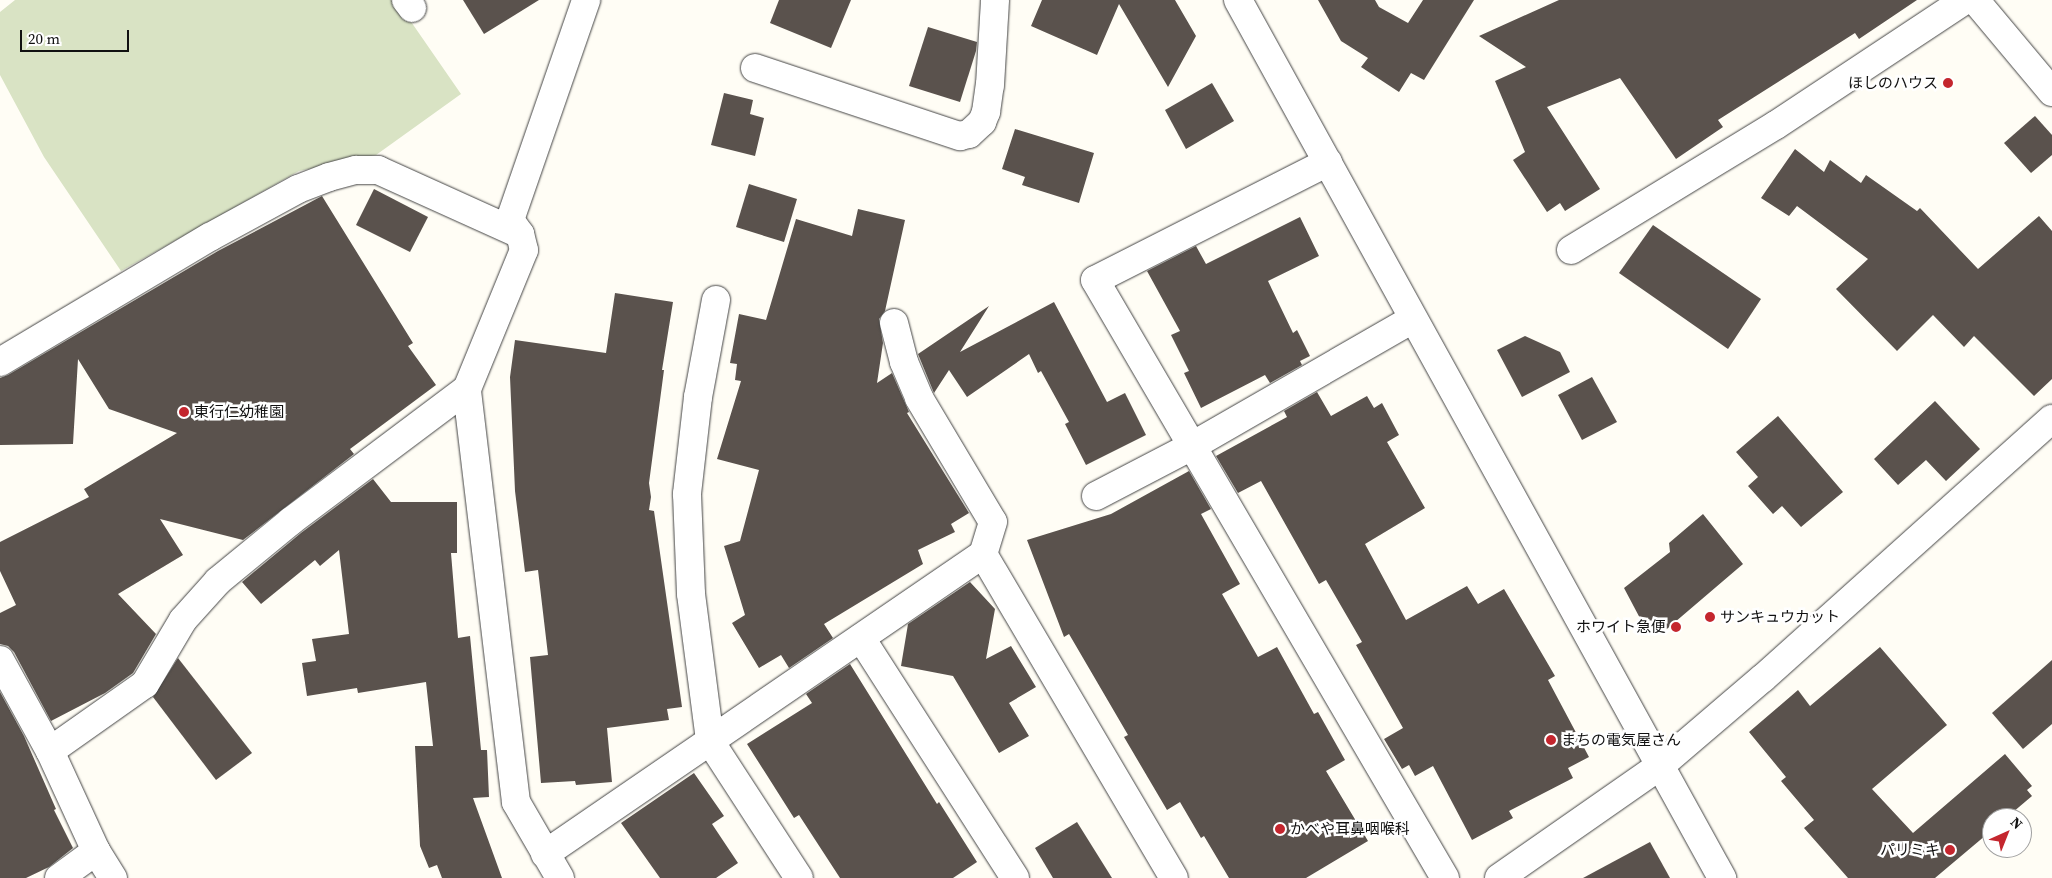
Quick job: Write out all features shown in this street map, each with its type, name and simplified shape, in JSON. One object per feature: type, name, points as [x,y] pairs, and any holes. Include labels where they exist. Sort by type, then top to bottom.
[{"type":"street","points":[[560,878],[516,802],[468,389],[524,250],[520,234],[510,220],[586,0]]},
{"type":"street","points":[[755,68],[960,136],[969,134],[982,122],[986,112],[990,85],[995,0]]},
{"type":"street","points":[[1572,250],[1776,125],[1965,0]]},
{"type":"street","points":[[1975,0],[2052,92]]},
{"type":"street","points":[[1245,2],[1328,162],[1413,319],[1722,878]]},
{"type":"street","points":[[1328,162],[1095,280],[1445,878]]},
{"type":"street","points":[[0,362],[210,237],[298,189],[329,177],[356,170],[378,170],[520,234]]},
{"type":"street","points":[[716,300],[698,397],[687,494],[690,594],[710,741],[799,878]]},
{"type":"street","points":[[1096,496],[1192,446],[1413,319]]},
{"type":"street","points":[[545,854],[983,554],[993,522],[919,398],[904,362],[894,323]]},
{"type":"street","points":[[50,751],[145,684],[183,620],[218,581],[305,511],[468,389]]},
{"type":"street","points":[[1499,878],[1661,765],[1763,678],[2052,418]]},
{"type":"street","points":[[983,554],[1174,878]]},
{"type":"street","points":[[861,638],[1015,878]]},
{"type":"street","points":[[2,672],[50,751],[96,851],[113,878]]},
{"type":"street","points":[[59,878],[96,851]]},
{"type":"green space","points":[[15,0],[396,0],[461,94],[376,155],[299,171],[121,271],[44,157],[0,75],[0,12]]},
{"type":"building","points":[[463,0],[539,0],[484,34]]},
{"type":"building","points":[[779,0],[851,0],[831,48],[770,23]]},
{"type":"building","points":[[1042,0],[1175,0],[1196,36],[1168,87],[1119,4],[1097,55],[1031,26]]},
{"type":"building","points":[[1318,0],[1375,0],[1379,7],[1408,23],[1423,0],[1474,0],[1424,80],[1411,73],[1399,92],[1361,67],[1368,58],[1341,41]]},
{"type":"building","points":[[1559,0],[1917,0],[1859,39],[1855,33],[1718,120],[1723,127],[1676,159],[1620,78],[1547,107],[1600,189],[1565,211],[1560,203],[1547,212],[1513,160],[1525,152],[1495,81],[1526,67],[1479,36]]},
{"type":"building","points":[[928,27],[977,42],[960,102],[909,86]]},
{"type":"building","points":[[1212,83],[1234,121],[1186,149],[1165,110]]},
{"type":"building","points":[[724,93],[753,100],[750,114],[764,118],[755,156],[711,145]]},
{"type":"building","points":[[2035,116],[2052,135],[2052,155],[2031,173],[2004,143]]},
{"type":"building","points":[[1015,129],[1094,153],[1079,203],[1022,185],[1025,177],[1002,169]]},
{"type":"building","points":[[1795,149],[1824,172],[1830,160],[1861,183],[1866,175],[1917,211],[1920,208],[1978,269],[2039,216],[2052,231],[2052,379],[2034,396],[1974,336],[1964,347],[1933,315],[1897,351],[1836,289],[1868,259],[1797,206],[1789,216],[1761,198]]},
{"type":"building","points":[[749,184],[797,199],[784,242],[736,227]]},
{"type":"building","points":[[374,189],[428,217],[410,252],[356,225]]},
{"type":"building","points":[[322,196],[413,343],[408,346],[436,385],[350,449],[354,454],[243,540],[160,519],[183,555],[118,594],[156,634],[133,673],[105,693],[51,721],[14,652],[8,646],[0,644],[0,613],[16,605],[0,571],[0,542],[89,497],[84,489],[177,433],[109,409],[78,359],[73,444],[0,445],[0,378],[218,251]]},
{"type":"building","points":[[858,209],[905,220],[885,311],[879,319],[883,343],[877,383],[892,373],[909,412],[907,413],[969,513],[951,524],[955,532],[918,550],[923,564],[824,624],[833,638],[789,668],[781,655],[759,668],[732,623],[745,615],[724,546],[740,541],[759,470],[717,459],[741,381],[735,380],[737,364],[730,363],[739,314],[766,320],[796,219],[852,236]]},
{"type":"building","points":[[1300,217],[1319,256],[1268,281],[1293,333],[1297,330],[1310,356],[1300,361],[1302,365],[1270,383],[1265,375],[1201,408],[1184,373],[1189,371],[1171,335],[1180,331],[1147,271],[1196,246],[1206,264]]},
{"type":"building","points":[[1653,225],[1761,299],[1728,349],[1619,273]]},
{"type":"building","points":[[615,293],[673,302],[662,370],[664,370],[649,483],[651,497],[649,510],[654,511],[682,707],[667,709],[669,720],[607,728],[612,782],[576,785],[575,781],[541,783],[530,657],[548,655],[538,570],[525,572],[515,491],[510,377],[515,340],[606,353]]},
{"type":"building","points":[[1054,302],[1107,402],[1125,393],[1146,435],[1086,465],[1065,424],[1069,422],[1041,371],[1038,373],[1029,354],[967,397],[949,370],[934,393],[918,354],[989,306],[960,352]]},
{"type":"building","points":[[1525,336],[1560,352],[1570,372],[1522,397],[1497,350]]},
{"type":"building","points":[[1592,377],[1617,422],[1582,440],[1558,395]]},
{"type":"building","points":[[1317,392],[1331,416],[1367,396],[1374,408],[1382,403],[1399,435],[1387,442],[1425,508],[1365,544],[1406,620],[1467,586],[1478,604],[1504,589],[1555,676],[1548,680],[1589,757],[1568,768],[1573,778],[1509,811],[1513,818],[1472,840],[1433,766],[1415,776],[1409,765],[1402,769],[1384,739],[1403,728],[1356,645],[1362,642],[1326,580],[1319,584],[1261,481],[1238,493],[1216,456],[1287,417],[1284,411]]},
{"type":"building","points":[[1935,401],[1980,449],[1946,481],[1926,460],[1898,485],[1874,459]]},
{"type":"building","points":[[1778,416],[1843,492],[1801,527],[1782,506],[1773,514],[1748,486],[1758,477],[1736,452]]},
{"type":"building","points":[[1189,471],[1211,509],[1201,514],[1240,584],[1222,594],[1258,657],[1277,647],[1314,714],[1318,712],[1345,760],[1326,771],[1368,841],[1306,878],[1229,878],[1204,836],[1201,838],[1180,802],[1167,810],[1124,737],[1128,735],[1069,634],[1064,637],[1027,540],[1111,514]]},
{"type":"building","points":[[373,479],[391,502],[457,502],[457,553],[451,553],[458,638],[470,636],[481,750],[487,750],[489,797],[473,798],[502,878],[442,878],[437,865],[429,868],[420,846],[415,746],[433,746],[426,682],[358,693],[357,688],[307,696],[302,663],[316,661],[312,639],[349,634],[339,550],[320,566],[315,560],[261,604],[242,582],[301,533]]},
{"type":"building","points":[[1703,514],[1743,564],[1661,634],[1652,624],[1642,622],[1624,588],[1670,552],[1669,543]]},
{"type":"building","points":[[970,582],[995,609],[986,659],[1011,646],[1036,687],[1009,703],[1029,736],[999,753],[953,676],[901,666],[908,624]]},
{"type":"building","points":[[1880,647],[1947,725],[1872,789],[1913,833],[2005,754],[2032,786],[2027,790],[2032,796],[2018,808],[1982,808],[1982,838],[1935,878],[1848,878],[1804,828],[1814,820],[1781,781],[1786,777],[1749,732],[1798,690],[1810,706]]},
{"type":"building","points":[[178,658],[252,753],[216,780],[153,697]]},
{"type":"building","points":[[2052,660],[2052,724],[2023,749],[1992,713]]},
{"type":"building","points":[[850,664],[937,804],[939,802],[977,862],[953,878],[840,878],[799,815],[794,818],[747,744],[812,703],[806,694]]},
{"type":"building","points":[[0,692],[24,736],[56,809],[54,810],[73,848],[49,867],[26,878],[0,878]]},
{"type":"building","points":[[694,773],[724,816],[712,824],[738,863],[716,878],[660,878],[621,823]]},
{"type":"building","points":[[1077,822],[1112,878],[1053,878],[1035,848]]},
{"type":"building","points":[[1650,842],[1670,878],[1583,878]]},
{"type":"place","name":"ほしのハウス","points":[[1948,83]]},
{"type":"place","name":"東行仁幼稚園","points":[[184,412]]},
{"type":"place","name":"サンキュウカット","points":[[1710,617]]},
{"type":"place","name":"ホワイト急便","points":[[1676,627]]},
{"type":"place","name":"まちの電気屋さん","points":[[1551,740]]},
{"type":"place","name":"かべや耳鼻咽喉科","points":[[1280,829]]},
{"type":"place","name":"パリミキ","points":[[1950,850]]}]
